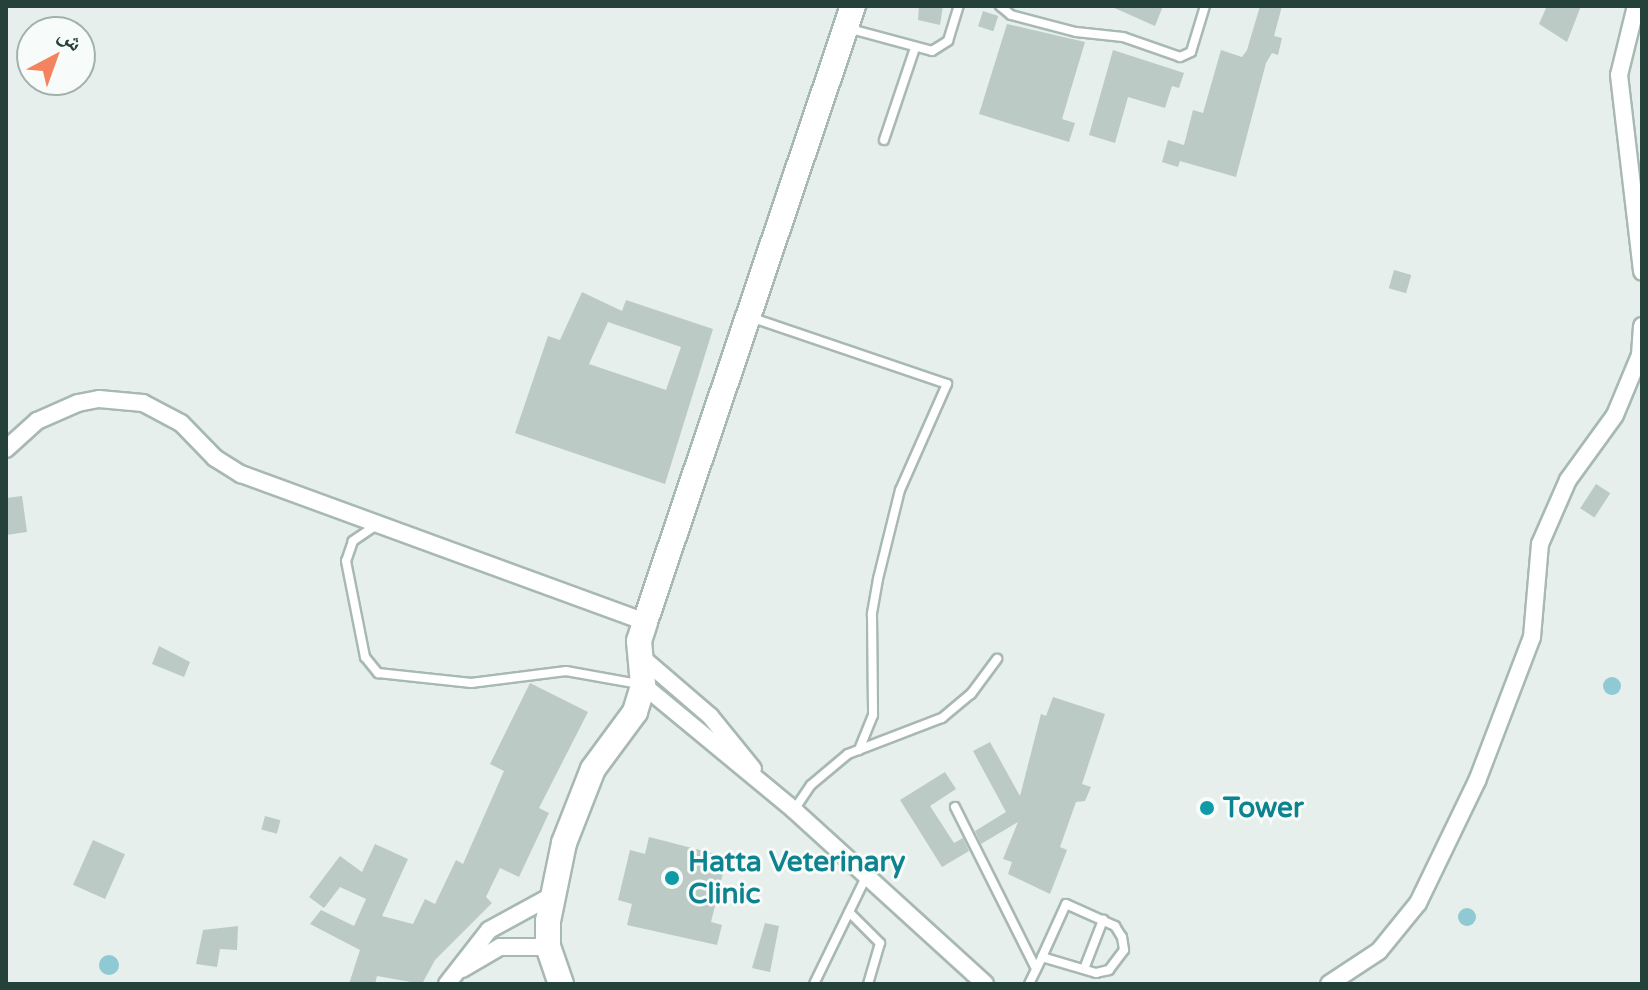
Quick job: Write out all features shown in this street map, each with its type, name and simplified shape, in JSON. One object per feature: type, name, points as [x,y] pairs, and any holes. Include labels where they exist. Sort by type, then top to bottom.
[{"type":"main road","points":[[561,984],[548,947],[551,896],[586,784],[619,739],[643,685],[639,655],[645,622],[850,17]]},
{"type":"street","points":[[1636,6],[1619,75],[1642,272]]},
{"type":"street","points":[[1329,984],[1379,951],[1418,903],[1470,795],[1532,637],[1540,544],[1568,480],[1615,415],[1640,355],[1642,326]]},
{"type":"street","points":[[6,449],[37,421],[78,403],[99,399],[143,403],[181,423],[227,467],[645,622]]},
{"type":"street","points":[[639,655],[710,716],[760,781]]},
{"type":"street","points":[[643,685],[794,810],[985,984]]},
{"type":"street","points":[[451,979],[489,930],[551,896]]},
{"type":"street","points":[[451,979],[500,947],[548,947]]},
{"type":"lane","points":[[850,17],[915,48],[942,48],[959,6]]},
{"type":"lane","points":[[1000,6],[1011,15],[1076,32],[1113,34],[1180,57],[1191,52],[1205,6]]},
{"type":"lane","points":[[884,140],[915,48]]},
{"type":"lane","points":[[749,317],[947,384],[900,490],[874,597],[873,715],[859,750]]},
{"type":"lane","points":[[382,524],[360,534],[346,561],[365,657],[378,673],[471,683],[566,671],[643,685]]},
{"type":"lane","points":[[794,810],[811,785],[859,750],[942,718],[971,694],[997,659]]},
{"type":"lane","points":[[955,807],[1036,969]]},
{"type":"lane","points":[[814,984],[866,877]]},
{"type":"lane","points":[[1029,984],[1066,904],[1115,926],[1124,950],[1109,970],[1084,969],[1042,957]]},
{"type":"lane","points":[[849,912],[880,943],[868,984]]},
{"type":"lane","points":[[1084,969],[1103,920]]},
{"type":"water","points":[[1608,677],[1616,677],[1621,686],[1619,693],[1608,695],[1603,690],[1603,682]]},
{"type":"water","points":[[1467,908],[1476,917],[1467,926],[1458,917]]},
{"type":"water","points":[[109,955],[116,958],[119,965],[116,972],[109,975],[102,972],[99,965],[102,958]]},
{"type":"building","points":[[919,6],[943,6],[940,25],[918,20]]},
{"type":"building","points":[[1110,6],[1163,6],[1155,26]]},
{"type":"building","points":[[1260,6],[1282,6],[1274,36],[1282,38],[1278,55],[1272,53],[1266,63],[1236,177],[1180,161],[1178,167],[1162,162],[1168,140],[1184,145],[1193,110],[1203,113],[1221,50],[1242,57],[1247,50]]},
{"type":"building","points":[[1547,6],[1581,6],[1567,42],[1539,24]]},
{"type":"building","points":[[983,11],[998,16],[993,31],[978,26]]},
{"type":"building","points":[[1007,24],[1085,42],[1062,119],[1075,123],[1069,142],[979,114]]},
{"type":"building","points":[[1113,50],[1184,73],[1179,88],[1172,86],[1165,108],[1128,97],[1115,143],[1089,135]]},
{"type":"building","points":[[1394,270],[1411,275],[1406,293],[1389,288]]},
{"type":"building","points":[[582,292],[622,311],[626,300],[713,329],[665,484],[515,433],[548,336],[560,340]],"holes":[[[608,322],[681,347],[666,390],[589,364]]]},
{"type":"building","points":[[1596,484],[1610,493],[1594,518],[1580,508]]},
{"type":"building","points":[[22,496],[27,532],[6,535],[6,498]]},
{"type":"building","points":[[159,646],[190,662],[184,677],[152,664]]},
{"type":"building","points":[[530,683],[588,712],[539,808],[549,813],[519,877],[500,868],[486,897],[492,903],[435,960],[422,984],[377,976],[375,984],[349,984],[360,950],[310,924],[321,910],[354,926],[366,899],[340,887],[324,908],[309,897],[340,856],[362,872],[375,844],[408,859],[382,916],[413,924],[425,899],[435,904],[456,860],[463,864],[504,771],[490,764]]},
{"type":"building","points":[[1053,697],[1105,714],[1082,784],[1091,787],[1085,801],[1076,802],[1060,847],[1067,850],[1050,894],[1008,874],[1012,862],[1003,859],[1018,822],[981,844],[975,831],[1006,812],[973,751],[990,742],[1020,796],[1041,714],[1046,716]]},
{"type":"building","points":[[945,772],[956,789],[930,806],[954,843],[963,838],[969,851],[942,867],[900,800]]},
{"type":"building","points":[[265,816],[280,820],[277,834],[261,830]]},
{"type":"building","name":"Hatta Veterinary Clinic","points":[[649,837],[727,857],[711,922],[722,925],[717,945],[627,925],[632,904],[618,900],[630,850],[645,854]]},
{"type":"building","points":[[93,840],[125,854],[105,899],[73,885]]},
{"type":"building","points":[[765,923],[779,926],[770,972],[752,968]]},
{"type":"building","points":[[238,926],[237,950],[220,949],[217,967],[196,964],[203,930]]},
{"type":"place","name":"Tower","points":[[1207,808]]},
{"type":"place","name":"Hatta Veterinary Clinic","points":[[672,878]]}]
